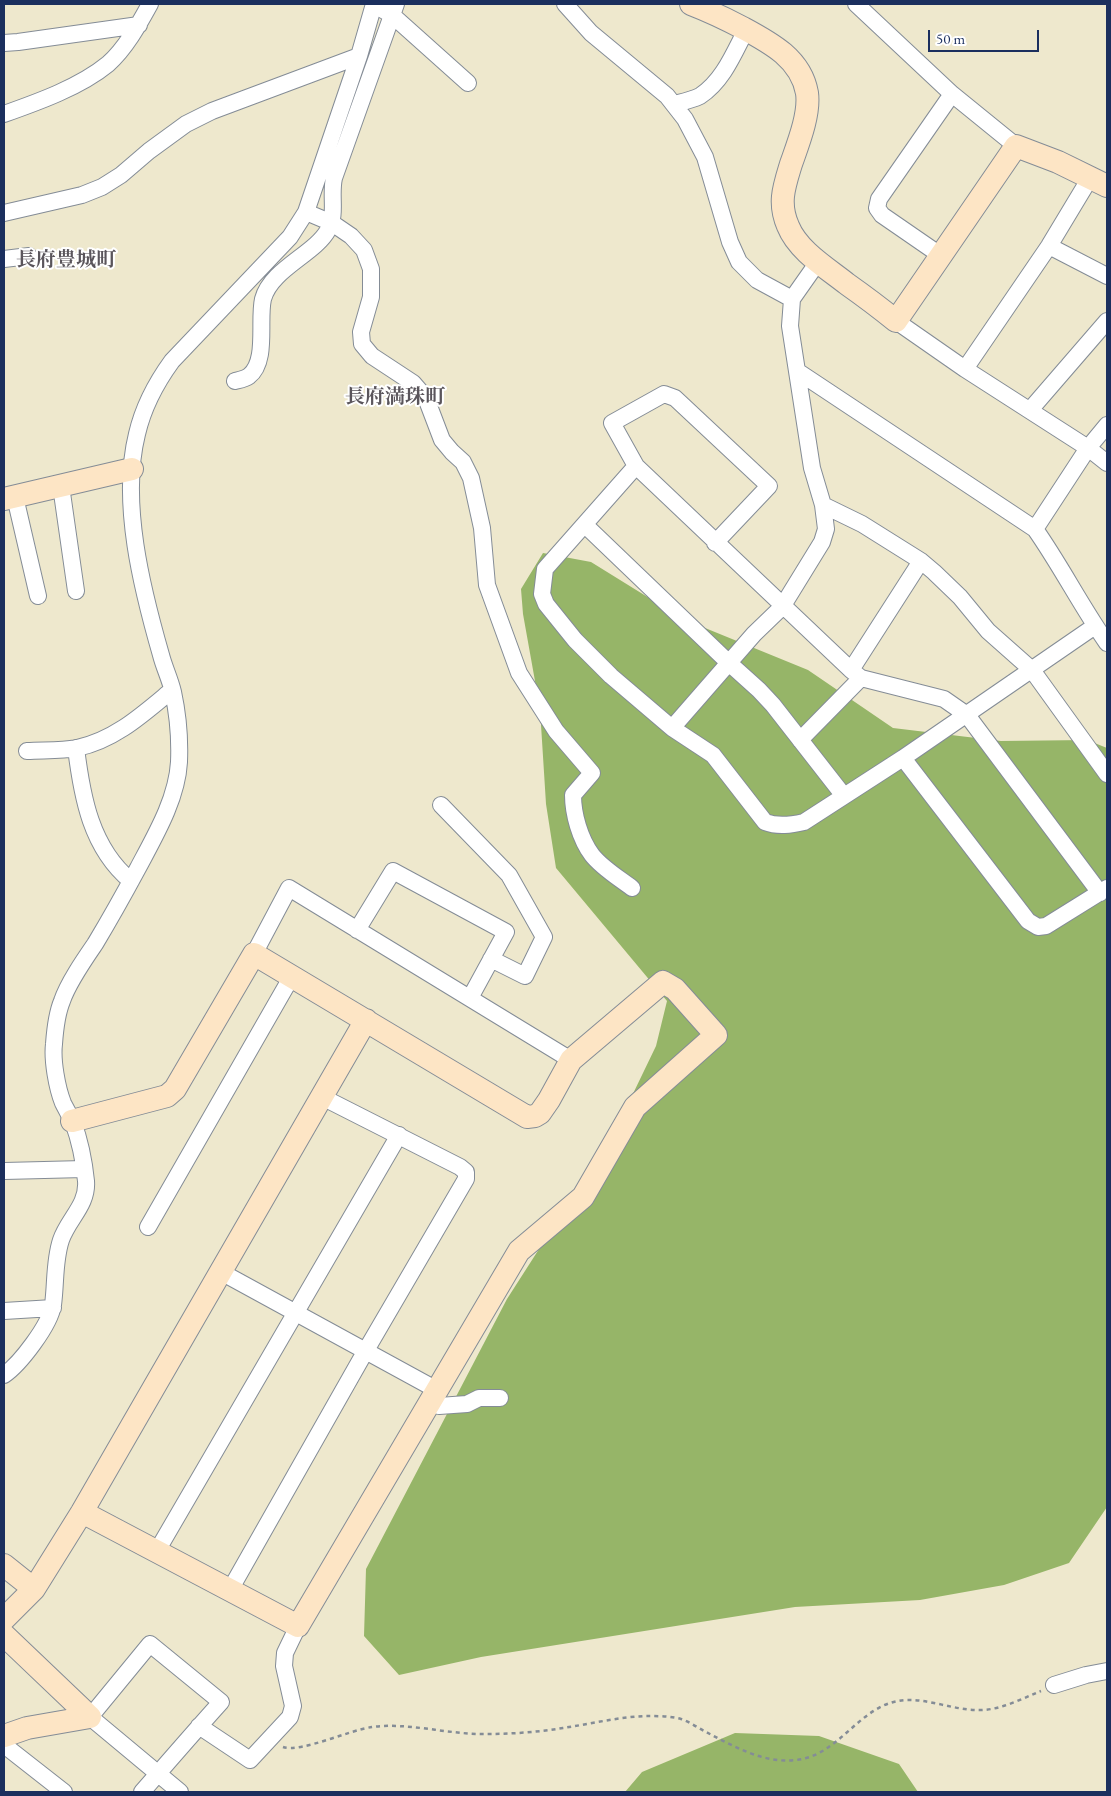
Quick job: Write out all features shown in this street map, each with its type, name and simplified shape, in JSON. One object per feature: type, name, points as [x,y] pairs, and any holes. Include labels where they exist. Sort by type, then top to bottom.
[{"type":"street","points":[[4,114],[72,87],[108,64],[139,25],[150,4]]},
{"type":"street","points":[[564,4],[591,32],[674,104],[685,119],[705,157],[730,242],[738,262],[757,280],[792,299]]},
{"type":"street","points":[[692,4],[746,30],[772,44],[787,55],[796,67],[805,87],[807,106],[803,127],[782,191],[783,207],[788,227],[796,241],[818,262],[896,321],[965,369],[1088,448],[1107,463]]},
{"type":"street","points":[[856,4],[952,94],[1016,146],[1058,162],[1099,182],[1049,246],[965,369]]},
{"type":"street","points":[[4,1376],[39,1336],[53,1308],[54,1269],[60,1242],[66,1228],[82,1204],[86,1185],[81,1151],[72,1120],[62,1100],[55,1071],[53,1047],[62,1001],[160,828],[178,776],[180,741],[178,721],[172,690],[161,656],[140,568],[132,516],[132,469],[137,433],[143,414],[159,380],[172,361],[290,237],[306,212],[359,56],[374,5],[394,9],[468,84]]},
{"type":"street","points":[[235,381],[248,377],[259,362],[264,298],[270,286],[288,266],[327,233],[332,223],[334,178],[394,9]]},
{"type":"street","points":[[4,43],[139,25]]},
{"type":"street","points":[[674,104],[699,97],[713,85],[726,68],[746,30]]},
{"type":"street","points":[[4,213],[82,195],[102,187],[121,175],[149,151],[186,124],[212,111],[359,56]]},
{"type":"street","points":[[940,255],[882,215],[877,208],[879,199],[952,94]]},
{"type":"street","points":[[896,321],[1016,146]]},
{"type":"street","points":[[306,212],[332,223],[351,236],[364,250],[370,269],[370,297],[361,332],[362,344],[372,356],[413,383],[426,398],[442,440],[463,462],[472,478],[482,528],[487,585],[519,673],[556,731],[592,773],[573,795],[573,808],[582,836],[592,856],[632,888]]},
{"type":"street","points":[[1049,246],[1107,276]]},
{"type":"street","points":[[4,260],[29,256]]},
{"type":"street","points":[[672,728],[782,606],[822,542],[826,529],[823,505],[812,468],[790,326],[792,299],[818,262]]},
{"type":"street","points":[[1030,410],[1107,321]]},
{"type":"street","points":[[796,371],[1035,530],[1057,561],[1107,643]]},
{"type":"street","points":[[715,543],[769,486],[675,398],[664,394],[612,423],[636,466],[715,543],[856,674],[944,699],[967,715],[1103,890],[1046,926],[1038,927],[1028,921],[903,758]]},
{"type":"street","points":[[1035,530],[1088,448],[1107,425]]},
{"type":"street","points":[[636,466],[545,569],[542,594],[546,604],[575,640],[611,676],[672,728],[713,755],[765,822],[773,825],[790,825],[804,822],[967,715],[1095,626]]},
{"type":"street","points":[[38,596],[10,498],[132,469]]},
{"type":"street","points":[[61,486],[76,591]]},
{"type":"street","points":[[823,505],[862,524],[921,561],[960,597],[988,632],[1032,670],[1107,774]]},
{"type":"street","points":[[585,525],[759,690],[773,705],[844,796]]},
{"type":"street","points":[[800,740],[856,674],[921,561]]},
{"type":"street","points":[[27,751],[76,748],[110,737],[132,723],[172,690]]},
{"type":"street","points":[[76,748],[81,788],[88,814],[103,848],[114,866],[131,881]]},
{"type":"street","points":[[441,805],[509,875],[544,937],[525,976],[491,959]]},
{"type":"street","points":[[357,930],[393,871],[506,932],[470,998]]},
{"type":"street","points":[[72,1120],[167,1096],[176,1089],[254,954],[289,888],[571,1060]]},
{"type":"street","points":[[200,1726],[250,1760],[290,1717],[293,1706],[284,1666],[285,1653],[298,1626],[519,1251],[583,1197],[635,1107],[716,1035],[675,989],[663,982],[571,1060],[549,1100],[540,1112],[535,1116],[527,1117],[254,954]]},
{"type":"street","points":[[148,1227],[292,976]]},
{"type":"street","points":[[4,1620],[34,1589],[82,1512],[366,1020]]},
{"type":"street","points":[[230,1590],[466,1179],[466,1172],[460,1166],[322,1097]]},
{"type":"street","points":[[157,1551],[399,1135]]},
{"type":"street","points":[[4,1170],[84,1169]]},
{"type":"street","points":[[221,1272],[365,1352],[433,1397],[439,1406],[467,1404],[479,1398],[500,1398]]},
{"type":"street","points":[[4,1310],[53,1308]]},
{"type":"street","points":[[82,1512],[298,1626]]},
{"type":"street","points":[[4,1565],[34,1589]]},
{"type":"street","points":[[4,1635],[90,1716],[180,1792]]},
{"type":"street","points":[[4,1736],[27,1728],[90,1716],[150,1644],[221,1702],[142,1792]]},
{"type":"street","points":[[1054,1685],[1107,1671]]},
{"type":"street","points":[[4,1745],[64,1792]]},
{"type":"path","points":[[266,1741],[287,1748],[302,1747],[373,1727],[399,1727],[486,1734],[561,1729],[606,1720],[645,1716],[672,1717],[684,1720],[734,1746],[762,1757],[797,1760],[820,1754],[868,1715],[898,1701],[911,1700],[977,1710],[997,1708],[1054,1685]]},
{"type":"green space","points":[[543,553],[591,562],[683,619],[808,670],[893,728],[1001,741],[1087,740],[1107,748],[1107,1507],[1069,1563],[1004,1585],[920,1600],[795,1607],[481,1657],[399,1675],[364,1636],[366,1569],[507,1299],[616,1129],[656,1046],[667,1001],[556,868],[546,804],[540,709],[523,614],[521,589]]},
{"type":"green space","points":[[735,1733],[819,1736],[899,1764],[918,1792],[625,1792],[642,1772]]},
{"type":"district","name":"長府豊城町","points":[[66,261]]},
{"type":"district","name":"長府満珠町","points":[[395,398]]}]
